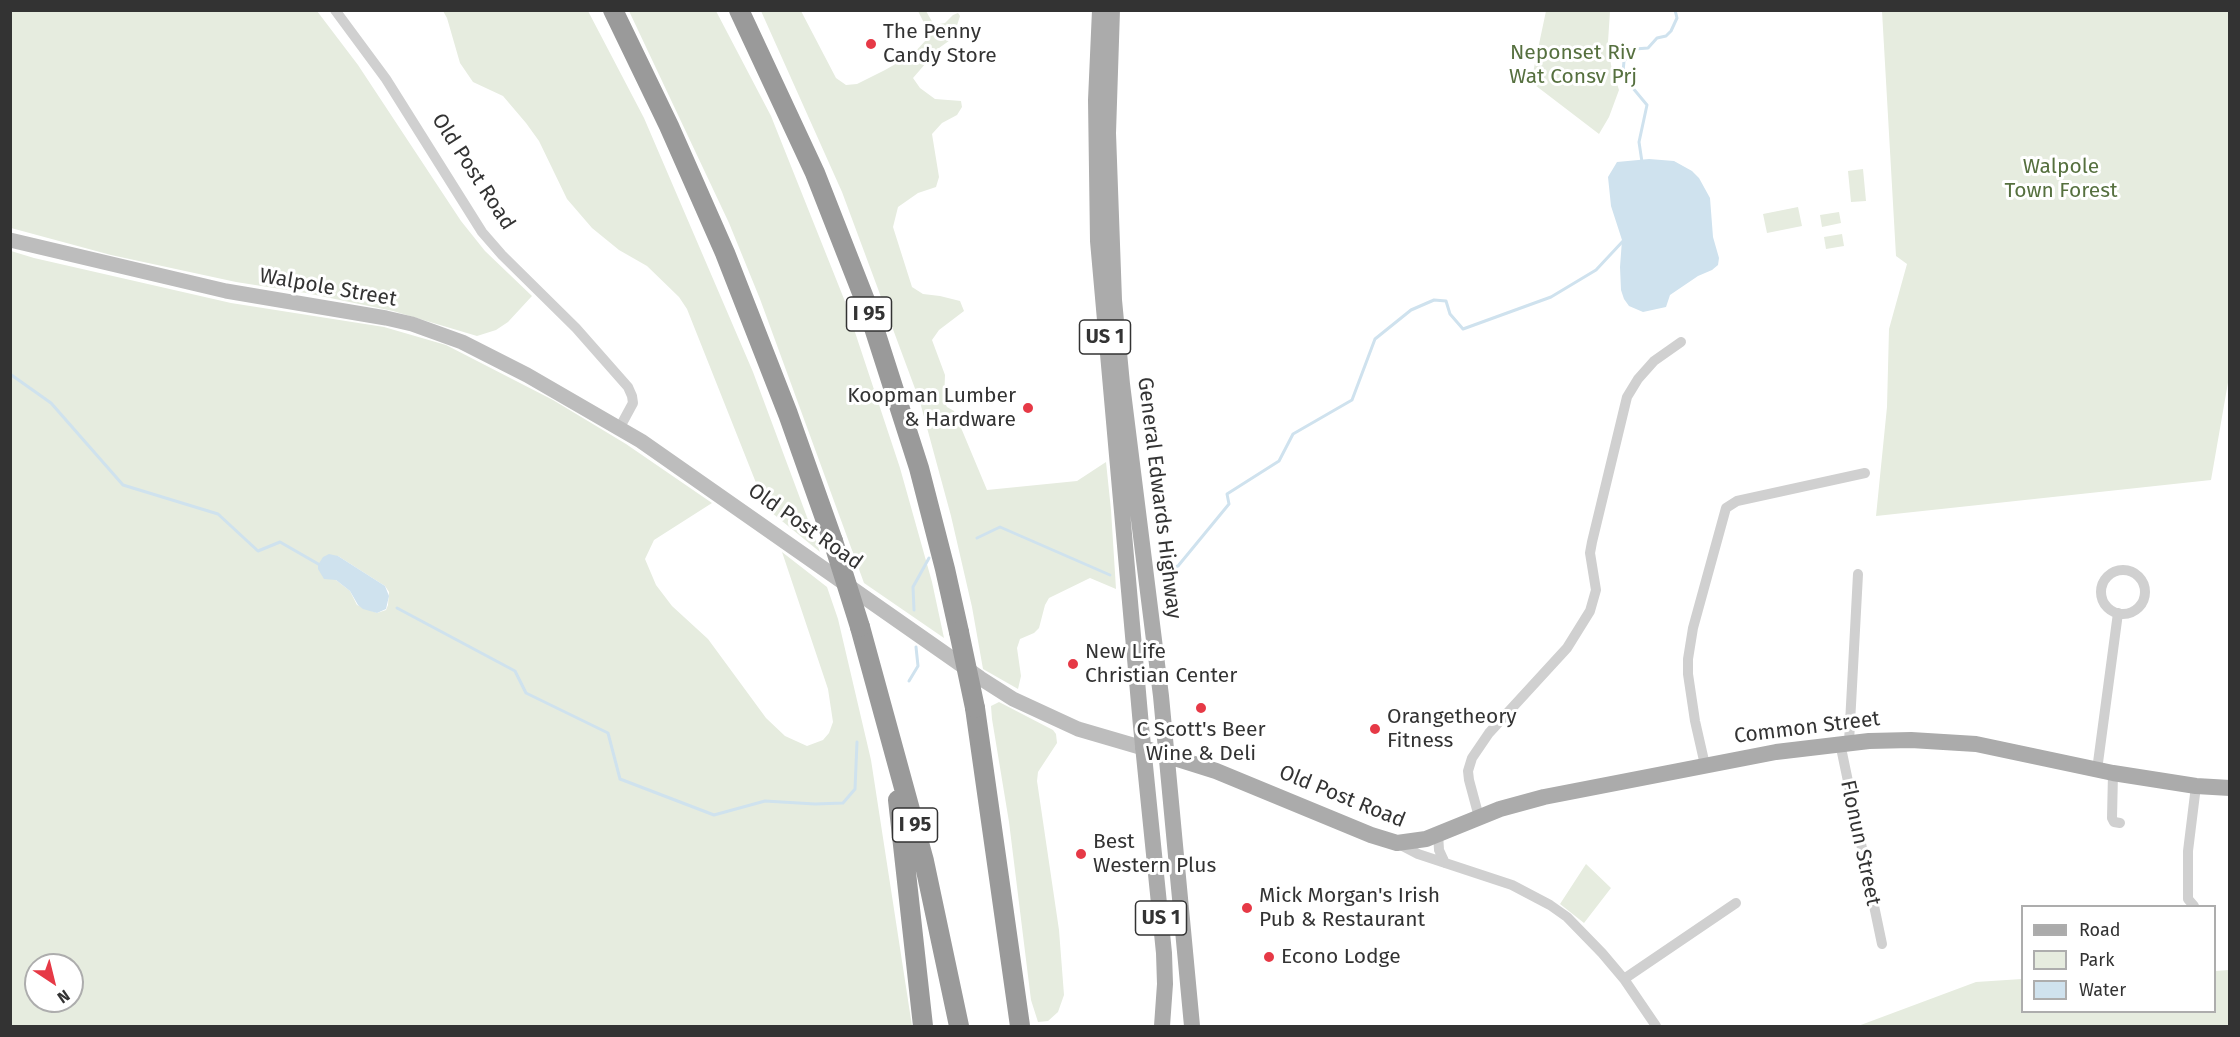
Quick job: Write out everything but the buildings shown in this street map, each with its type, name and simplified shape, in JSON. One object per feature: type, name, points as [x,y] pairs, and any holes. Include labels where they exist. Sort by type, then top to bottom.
[{"type":"highway","name":"I 95","points":[[613,10],[659,105],[725,253],[789,414],[833,541],[894,746],[924,861],[959,1026]]},
{"type":"highway","name":"I 95","points":[[739,10],[815,173],[873,325],[925,490],[975,708],[1020,1026]]},
{"type":"highway","points":[[894,746],[923,1026]]},
{"type":"main road","name":"General Edwards Highway","points":[[1100,10],[1096,100],[1098,241],[1143,748],[1164,953],[1165,984],[1162,1026]]},
{"type":"main road","name":"General Edwards Highway","points":[[1112,10],[1107,133],[1114,300],[1122,384],[1159,680],[1192,1026]]},
{"type":"main road","name":"Walpole Street","points":[[10,240],[226,291],[349,310],[412,324],[486,352],[620,427]]},
{"type":"main road","name":"Old Post Road","points":[[620,427],[997,690],[1038,712],[1071,726],[1216,771],[1371,835],[1397,843]]},
{"type":"main road","name":"Common Street","points":[[1397,843],[1421,840],[1479,817],[1544,797],[1705,765],[1844,743],[1911,740],[1976,744],[2105,771],[2196,786],[2229,788]]},
{"type":"street","name":"Old Post Road","points":[[335,10],[391,86],[482,232],[502,255],[576,328],[627,387],[633,403],[620,427]]},
{"type":"street","points":[[1479,817],[1469,780],[1468,771],[1472,758],[1490,733],[1567,648],[1590,611],[1596,590],[1590,553],[1627,398],[1638,378],[1654,361],[1681,342]]},
{"type":"street","points":[[1705,765],[1695,722],[1688,659],[1726,508],[1737,501],[1865,473]]},
{"type":"street","points":[[2117,570],[2128,570],[2137,574],[2144,583],[2144,599],[2134,611],[2118,613],[2105,604],[2101,589],[2108,575],[2117,570]]},
{"type":"street","name":"Flonun Street","points":[[1858,574],[1853,654],[1853,701],[1844,743],[1882,944]]},
{"type":"street","points":[[2118,613],[2105,771],[2111,812],[2114,822],[2120,823]]},
{"type":"street","points":[[2193,905],[2188,899],[2188,851],[2196,786]]},
{"type":"street","points":[[1438,833],[1439,848],[1444,863]]},
{"type":"street","name":"Old Post Road","points":[[1397,843],[1418,854],[1512,885],[1550,904],[1585,934],[1624,979],[1656,1026]]},
{"type":"street","points":[[1624,979],[1736,903]]},
{"type":"green space","points":[[11,10],[317,11],[358,65],[461,221],[485,251],[532,296],[508,322],[496,330],[477,336],[393,311],[306,293],[236,282],[111,255],[11,228]]},
{"type":"green space","points":[[443,11],[588,11],[644,118],[753,372],[820,552],[766,508],[687,309],[679,297],[647,266],[619,250],[592,228],[567,199],[539,141],[526,123],[503,96],[473,82],[460,63]]},
{"type":"green space","points":[[629,11],[716,11],[771,116],[844,299],[900,468],[932,582],[944,638],[864,583],[760,299],[729,223]]},
{"type":"green space","points":[[761,11],[801,11],[836,78],[846,85],[857,84],[913,54],[926,40],[927,29],[918,11],[926,11],[934,25],[945,23],[958,13],[960,16],[953,38],[939,48],[913,78],[920,88],[935,99],[961,101],[962,107],[957,115],[942,123],[932,134],[939,177],[936,187],[918,193],[898,207],[893,227],[912,287],[923,294],[960,301],[964,311],[939,330],[932,340],[945,375],[944,401],[947,407],[954,411],[987,490],[1077,481],[1106,462],[1111,510],[1116,589],[1090,578],[1049,598],[1039,628],[1034,633],[1020,639],[1017,648],[1021,676],[1018,689],[983,669],[972,607],[951,516],[920,402],[842,192]]},
{"type":"green space","name":"Neponset Riv Wat Consv Prj","points":[[1546,11],[1610,11],[1608,42],[1611,65],[1619,90],[1609,117],[1599,134],[1531,82]]},
{"type":"green space","name":"Walpole Town Forest","points":[[1882,11],[2229,11],[2230,371],[2211,480],[1876,516],[1887,407],[1889,329],[1907,264],[1896,256]]},
{"type":"green space","points":[[1863,169],[1866,201],[1851,202],[1848,171]]},
{"type":"green space","points":[[1798,207],[1802,226],[1767,233],[1763,214]]},
{"type":"green space","points":[[1839,212],[1841,223],[1822,227],[1820,215]]},
{"type":"green space","points":[[1842,234],[1844,246],[1826,249],[1824,237]]},
{"type":"green space","points":[[11,251],[231,303],[384,327],[446,345],[553,400],[626,444],[712,503],[654,540],[645,559],[656,585],[672,606],[708,639],[766,718],[785,736],[807,746],[823,740],[829,733],[833,722],[828,689],[782,552],[827,587],[838,619],[871,760],[912,1026],[11,1026]],"holes":[[[338,556],[385,586],[389,592],[386,610],[377,613],[357,605],[350,591],[336,580]]]},
{"type":"green space","points":[[999,702],[1053,730],[1056,734],[1057,743],[1038,772],[1037,781],[1059,930],[1064,995],[1058,1012],[1048,1021],[1038,1022],[1031,1000],[1009,822],[992,719],[991,706]]},
{"type":"green space","points":[[1586,864],[1611,888],[1584,923],[1560,904]]},
{"type":"green space","points":[[2229,970],[2229,1026],[1858,1026],[1976,982],[2021,979],[2021,1013],[2216,1013],[2216,971]]},
{"type":"water","points":[[1649,159],[1674,161],[1692,171],[1699,178],[1710,198],[1713,237],[1719,258],[1718,265],[1712,270],[1698,276],[1670,295],[1666,307],[1643,312],[1629,306],[1621,290],[1622,240],[1611,206],[1608,177],[1617,162]]},
{"type":"water","points":[[329,554],[338,556],[385,586],[389,596],[386,609],[377,613],[363,609],[350,591],[336,580],[324,579],[318,565],[323,557]]},
{"type":"waterway","points":[[1642,162],[1639,142],[1647,105],[1627,81],[1623,72],[1624,61],[1635,49],[1648,48],[1657,38],[1666,36],[1677,18],[1675,10]]},
{"type":"waterway","points":[[1159,571],[1178,566],[1229,504],[1227,494],[1279,461],[1293,434],[1352,400],[1375,339],[1411,310],[1434,300],[1446,301],[1450,314],[1463,329],[1551,297],[1596,270],[1624,240]]},
{"type":"waterway","points":[[10,374],[51,403],[123,485],[218,514],[258,551],[280,542],[320,565]]},
{"type":"waterway","points":[[977,538],[1000,527],[1110,575]]},
{"type":"waterway","points":[[914,610],[913,587],[929,558]]},
{"type":"waterway","points":[[397,608],[515,671],[526,693],[608,733],[620,779],[714,815],[765,801],[843,803],[855,789],[857,742]]},
{"type":"waterway","points":[[909,681],[918,666],[916,647]]},
{"type":"place","name":"The Penny Candy Store","points":[[871,44]]},
{"type":"place","name":"Koopman Lumber & Hardware","points":[[1028,408]]},
{"type":"place","name":"New Life Christian Center","points":[[1073,664]]},
{"type":"place","name":"C Scott's Beer Wine & Deli","points":[[1201,708]]},
{"type":"place","name":"Orangetheory Fitness","points":[[1375,729]]},
{"type":"place","name":"Best Western Plus","points":[[1081,854]]},
{"type":"place","name":"Mick Morgan's Irish Pub & Restaurant","points":[[1247,908]]},
{"type":"place","name":"Econo Lodge","points":[[1269,957]]}]
